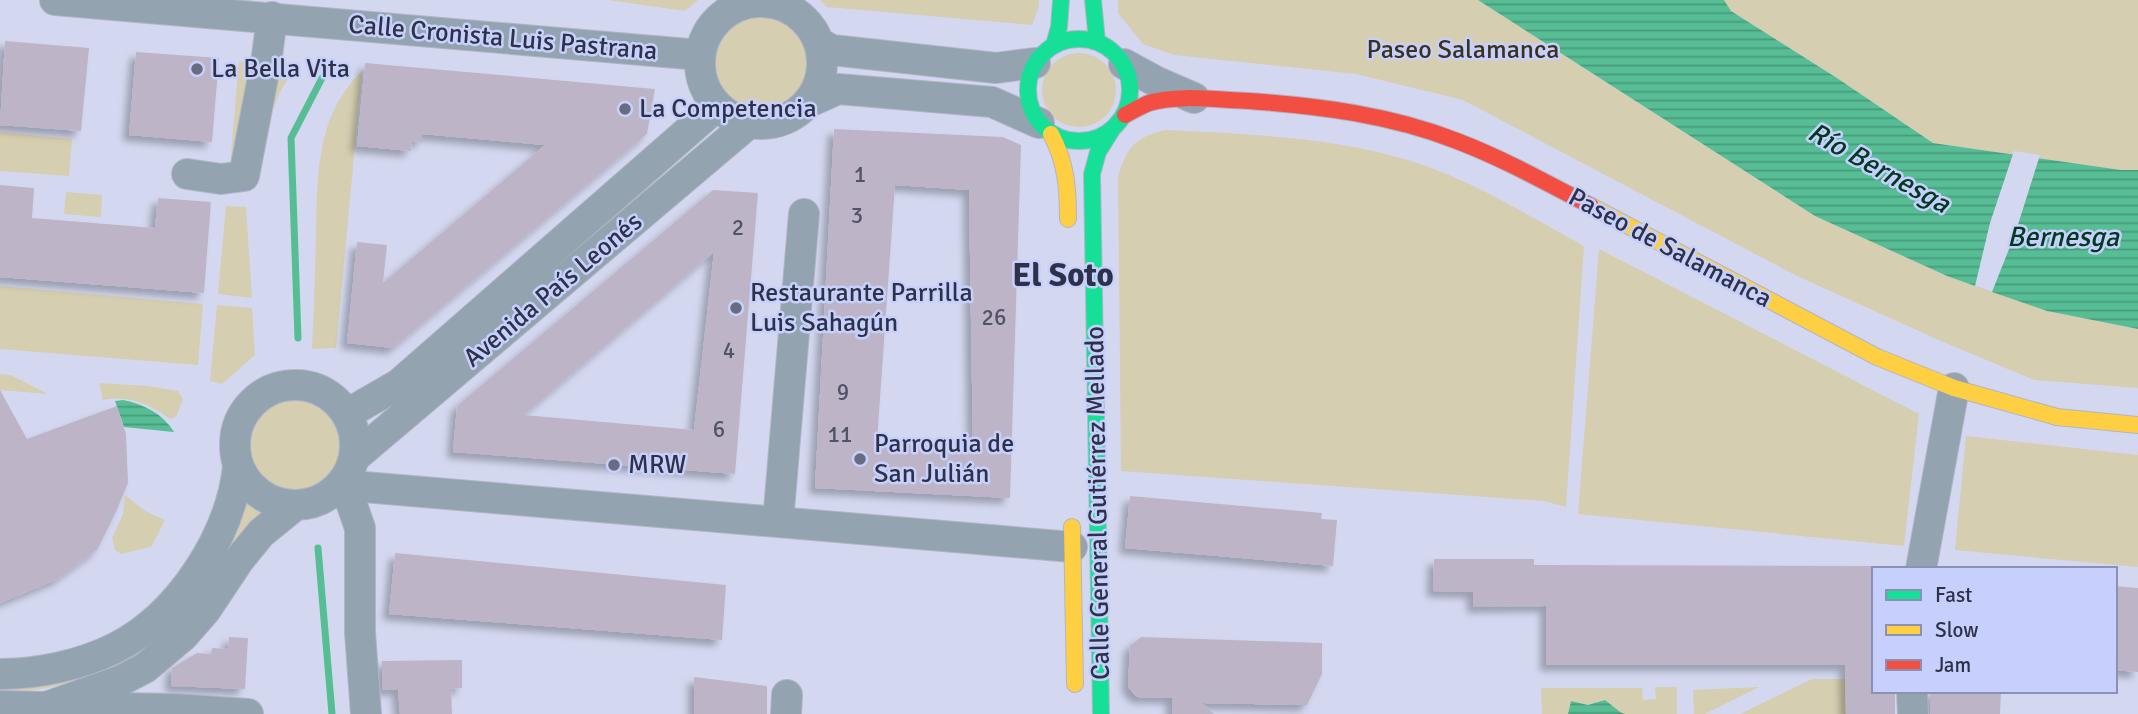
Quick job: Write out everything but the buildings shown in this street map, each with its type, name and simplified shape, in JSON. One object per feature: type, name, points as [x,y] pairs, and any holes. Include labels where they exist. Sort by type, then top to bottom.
[{"type":"main road","points":[[1061,0],[1059,27],[1028,78],[1027,94],[1031,109],[1062,152],[1068,175],[1068,242]]},
{"type":"main road","points":[[1093,0],[1097,41]]},
{"type":"main road","points":[[1044,54],[1080,38],[1097,41],[1112,50],[1124,64],[1130,80],[1130,98],[1125,115],[1114,128],[1098,138],[1082,142],[1066,141],[1045,128]]},
{"type":"main road","name":"Paseo de Salamanca","points":[[1125,115],[1149,103],[1195,98],[1290,104],[1346,111],[1402,123],[1457,141],[1514,166],[1877,357],[1954,388],[2005,404],[2057,417],[2138,425]]},
{"type":"main road","name":"Calle General Gutiérrez Mellado","points":[[1101,714],[1092,174],[1098,152],[1114,128]]},
{"type":"main road","name":"Calle General Gutiérrez Mellado","points":[[1072,505],[1075,700]]},
{"type":"street","name":"Calle Cronista Luis Pastrana","points":[[55,0],[700,55]]},
{"type":"street","points":[[807,103],[818,85],[822,64],[819,43],[808,25],[793,10],[773,3],[752,2],[732,9],[715,22],[705,37],[700,55],[701,74],[706,91],[717,106],[732,117],[749,123],[780,120],[807,103],[838,89],[992,102],[1045,128]]},
{"type":"street","points":[[187,174],[222,178],[244,176],[272,17]]},
{"type":"street","points":[[819,43],[832,50],[996,68],[1044,54]]},
{"type":"street","name":"Paseo de Salamanca","points":[[1124,64],[1195,98]]},
{"type":"street","name":"Avenida País Leonés","points":[[347,414],[399,384],[717,106]]},
{"type":"street","name":"Avenida País Leonés","points":[[350,469],[749,123]]},
{"type":"street","points":[[778,522],[804,214]]},
{"type":"street","points":[[0,674],[48,669],[97,657],[137,634],[171,605],[203,564],[220,533],[235,492],[238,467],[234,446],[239,424],[248,406],[265,392],[285,386],[305,385],[327,395],[347,414],[354,427],[350,469],[360,528],[360,632],[366,714]]},
{"type":"street","points":[[1921,567],[1954,388]]},
{"type":"street","points":[[238,467],[252,488],[271,501],[293,507],[313,504],[350,469]]},
{"type":"street","points":[[350,469],[377,488],[1072,547]]},
{"type":"street","points":[[46,707],[120,681],[145,668],[183,636],[205,611],[239,559],[261,533],[293,507]]},
{"type":"street","points":[[145,668],[144,680],[154,696],[175,709]]},
{"type":"street","points":[[1912,693],[1913,714]]},
{"type":"street","points":[[0,706],[175,709],[248,714]]},
{"type":"green space","points":[[608,0],[698,0],[685,11]]},
{"type":"green space","points":[[820,0],[1039,0],[1039,6],[1032,25],[827,7]]},
{"type":"green space","name":"Paseo Salamanca","points":[[1118,0],[1478,0],[1815,216],[1947,276],[1992,292],[2047,311],[2138,329],[2138,388],[2034,380],[1941,341],[1797,276],[1463,100],[1356,74],[1174,55],[1143,44],[1118,13]]},
{"type":"green space","points":[[1724,0],[2138,0],[2138,170],[2121,170],[1933,143],[1731,11]]},
{"type":"green space","points":[[761,14],[780,17],[796,28],[807,44],[810,63],[807,82],[796,98],[780,109],[761,112],[742,109],[726,98],[715,82],[712,63],[715,44],[726,28],[742,17]]},
{"type":"green space","points":[[1079,53],[1093,56],[1105,64],[1113,76],[1116,90],[1113,104],[1105,116],[1093,124],[1079,127],[1065,124],[1053,116],[1045,104],[1042,90],[1045,76],[1053,64],[1065,56]]},
{"type":"green space","points":[[239,61],[256,62],[235,164],[230,166]]},
{"type":"green space","points":[[279,62],[298,63],[281,90],[267,125]]},
{"type":"green space","points":[[362,71],[336,348],[312,349],[317,191],[322,148],[335,107]]},
{"type":"green space","points":[[1165,130],[1292,138],[1387,154],[1461,180],[1584,246],[1566,507],[1544,501],[1121,471],[1118,176],[1129,150],[1139,140]]},
{"type":"green space","points":[[0,132],[72,139],[69,176],[0,171]]},
{"type":"green space","points":[[66,192],[102,195],[101,217],[64,214]]},
{"type":"green space","points":[[226,206],[246,207],[252,298],[218,294]]},
{"type":"green space","points":[[1599,249],[1919,414],[1904,546],[1578,514]]},
{"type":"green space","points":[[0,286],[203,304],[198,365],[0,349]]},
{"type":"green space","points":[[217,305],[252,308],[255,355],[222,384],[210,381]]},
{"type":"green space","points":[[0,374],[11,375],[48,394],[0,390]]},
{"type":"green space","points":[[99,383],[178,391],[183,399],[176,417],[170,419],[139,402],[103,400]]},
{"type":"green space","points":[[296,396],[315,400],[331,410],[341,426],[345,445],[341,464],[331,480],[315,490],[296,494],[277,490],[261,480],[251,464],[247,445],[251,426],[261,410],[277,400]]},
{"type":"green space","points":[[1966,436],[2138,455],[2138,567],[1955,550]]},
{"type":"green space","points":[[125,495],[145,511],[165,520],[151,547],[121,554],[115,550],[112,538],[123,514]]},
{"type":"green space","points":[[242,498],[267,513],[232,548],[226,545]]},
{"type":"green space","points":[[222,563],[176,623],[139,653],[95,675],[72,682],[48,688],[0,693],[0,687],[30,686]]},
{"type":"green space","points":[[1812,679],[1846,679],[1846,714],[1740,714]]},
{"type":"green space","points":[[1655,687],[1677,687],[1677,714],[1625,714],[1605,700],[1588,705],[1571,701],[1568,714],[1542,714],[1541,688],[1642,688],[1643,700],[1656,699]]},
{"type":"green space","points":[[1759,687],[1705,714],[1694,714],[1693,690]]},
{"type":"water","name":"Bernesga","points":[[1478,0],[1724,0],[1731,11],[1933,143],[2121,170],[2138,170],[2138,329],[2047,311],[1992,292],[1947,276],[1815,216]]},
{"type":"water","points":[[123,400],[152,411],[174,432],[124,427],[115,401]]},
{"type":"water","points":[[1605,700],[1625,714],[1568,714],[1571,701],[1588,705]]},
{"type":"pier","points":[[2014,151],[2040,155],[2015,234],[1992,292],[1975,286],[1990,223]]},
{"type":"waterway","points":[[298,338],[291,138],[322,78]]},
{"type":"waterway","points":[[318,548],[332,714]]},
{"type":"traffic: fast","points":[[1054,45],[1059,27],[1061,0]]},
{"type":"traffic: fast","points":[[1093,0],[1097,41]]},
{"type":"traffic: fast","points":[[1079,39],[1099,42],[1122,61],[1127,70],[1130,90],[1127,110],[1108,133],[1099,138],[1079,141],[1059,138],[1036,119],[1031,110],[1028,90],[1031,70],[1050,47],[1059,42],[1079,39]]},
{"type":"traffic: fast","points":[[1101,714],[1092,174],[1098,152],[1113,128]]},
{"type":"traffic: slow","points":[[1051,134],[1065,175],[1068,219]]},
{"type":"traffic: slow","points":[[1591,206],[1877,357],[1954,388],[2057,417],[2138,425]]},
{"type":"traffic: slow","points":[[1072,527],[1075,684]]},
{"type":"traffic: jam","points":[[1125,115],[1149,103],[1185,98],[1276,103],[1381,118],[1432,132],[1474,148],[1591,206]]},
{"type":"place","name":"La Bella Vita","points":[[197,69]]},
{"type":"place","name":"La Competencia","points":[[625,109]]},
{"type":"place","name":"Restaurante Parrilla Luis Sahagún","points":[[736,308]]},
{"type":"place","name":"Parroquia de San Julián","points":[[860,459]]},
{"type":"place","name":"MRW","points":[[614,465]]},
{"type":"district","name":"El Soto","points":[[1063,275]]},
{"type":"water label","name":"Río Bernesga","points":[[1879,168]]}]
